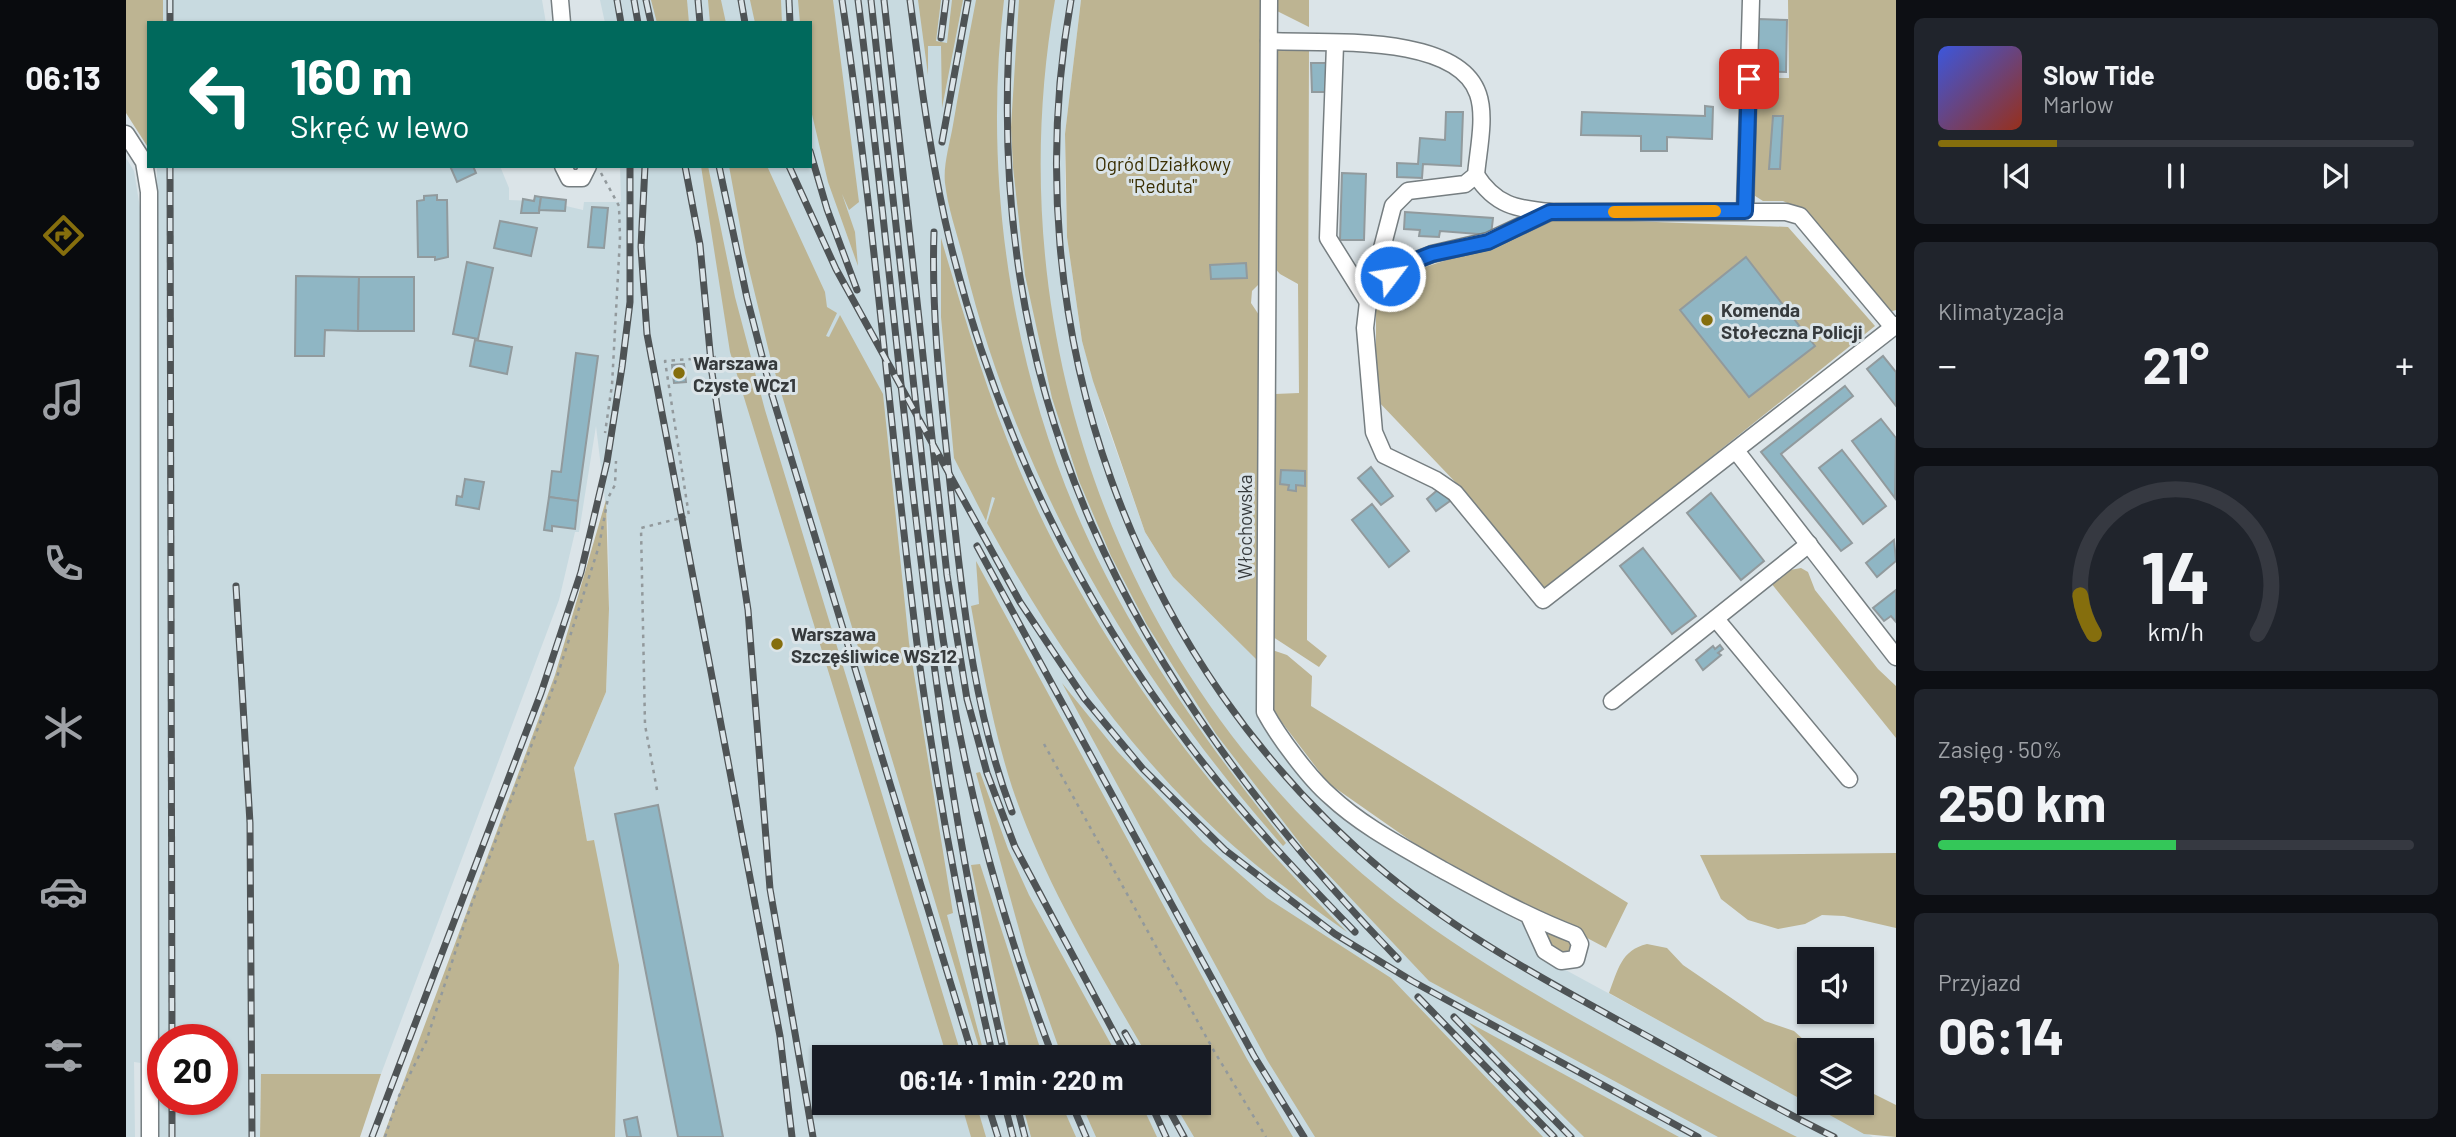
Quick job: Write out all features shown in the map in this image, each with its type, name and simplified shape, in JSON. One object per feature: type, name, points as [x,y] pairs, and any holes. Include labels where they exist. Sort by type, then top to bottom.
[{"type":"street","points":[[560,0],[562,21]]},
{"type":"street","name":"Włochowska","points":[[1269,0],[1265,712],[1273,728],[1328,795],[1344,808],[1392,841],[1530,918]]},
{"type":"street","points":[[1745,211],[1751,0]]},
{"type":"street","points":[[1269,41],[1396,45],[1437,57],[1460,69],[1478,92],[1480,105],[1476,174],[1494,198],[1513,208],[1550,212],[1786,212],[1800,216],[1895,326],[1737,452],[1543,600],[1455,493],[1436,480],[1384,454],[1374,432],[1365,328],[1368,302],[1393,206],[1408,191],[1465,184],[1476,174]]},
{"type":"street","points":[[1335,45],[1328,238],[1368,302]]},
{"type":"street","points":[[126,134],[144,162],[149,192],[150,1137]]},
{"type":"street","points":[[565,168],[569,178],[576,179],[582,178],[587,168]]},
{"type":"street","points":[[1373,286],[1404,265],[1432,254],[1488,242],[1550,212]]},
{"type":"street","points":[[1737,452],[1896,657]]},
{"type":"street","points":[[1612,701],[1809,544]]},
{"type":"street","points":[[1716,619],[1849,779]]},
{"type":"path","points":[[598,168],[619,206],[620,238],[612,385],[605,433]]},
{"type":"path","points":[[657,790],[645,725],[641,528],[689,516],[665,361],[716,357]]},
{"type":"path","points":[[386,1137],[398,1098],[426,1042],[465,922],[556,680],[599,546],[608,498],[615,485],[616,461]]},
{"type":"path","points":[[1044,744],[1214,1051],[1266,1137]]},
{"type":"shaded area","points":[[163,0],[542,0],[546,21],[163,21]]},
{"type":"shaded area","points":[[600,0],[1081,0],[1065,134],[1065,176],[1067,237],[1082,341],[1104,416],[1145,532],[1173,577],[1259,662],[1257,705],[1265,726],[1318,798],[1395,851],[1527,926],[1551,962],[1797,1096],[1797,1115],[1833,1115],[1873,1137],[614,1137],[593,840],[587,841],[574,768],[606,692],[608,525],[596,426],[579,532],[575,532],[559,600],[381,1074],[261,1074],[260,1137],[157,1137],[157,1115],[238,1115],[238,1024],[157,1024],[157,168],[501,168],[509,188],[509,200],[534,201],[535,196],[566,200],[566,206],[583,210],[584,202],[621,202],[620,168],[812,168],[812,21],[605,21]]},
{"type":"shaded area","points":[[126,158],[134,171],[140,208],[141,1063],[134,1062],[135,1137],[126,1137]]},
{"type":"green space","points":[[126,0],[163,0],[163,21],[147,21],[147,146],[126,113]]},
{"type":"green space","points":[[651,0],[687,0],[689,21],[656,21]]},
{"type":"green space","points":[[708,0],[721,0],[726,21],[710,21]]},
{"type":"green space","points":[[750,0],[781,0],[782,21],[755,21]]},
{"type":"green space","points":[[798,0],[833,0],[859,202],[849,210],[842,194],[855,232],[858,266],[828,182],[812,114],[812,21],[800,21]]},
{"type":"green space","points":[[918,0],[941,0],[936,41],[947,43],[952,0],[963,0],[942,108],[941,46],[928,46],[928,75]]},
{"type":"green space","points":[[976,0],[1004,0],[998,68],[997,138],[1001,207],[1023,346],[1041,414],[1063,480],[1090,543],[1132,623],[1204,736],[1286,843],[1283,846],[1229,782],[1179,716],[1132,646],[1089,575],[1050,500],[1016,424],[988,345],[946,193],[947,154]]},
{"type":"green space","points":[[1019,0],[1055,0],[1042,124],[1044,247],[1063,369],[1097,486],[1146,599],[1209,704],[1286,800],[1377,886],[1406,909],[1467,952],[1530,991],[1797,1137],[1718,1137],[1429,981],[1306,851],[1216,734],[1147,625],[1111,556],[1079,481],[1052,398],[1025,275],[1013,167],[1011,127]]},
{"type":"green space","name":"Ogród Działkowy \"Reduta\"","points":[[1081,0],[1262,0],[1260,283],[1252,291],[1251,303],[1259,315],[1259,662],[1173,577],[1145,532],[1082,341],[1067,237],[1065,134]]},
{"type":"green space","points":[[1274,0],[1309,0],[1309,27],[1273,9]]},
{"type":"green space","points":[[1788,0],[1896,0],[1896,310],[1889,312],[1806,212],[1783,201],[1763,201],[1752,194],[1756,78],[1789,78]]},
{"type":"green space","points":[[1275,50],[1309,50],[1307,640],[1327,656],[1319,667],[1270,635],[1271,514],[1275,514],[1275,394],[1299,393],[1298,284],[1280,274],[1271,264]]},
{"type":"green space","points":[[701,168],[708,168],[735,297],[765,410],[958,1045],[943,1045],[730,352]]},
{"type":"green space","points":[[729,168],[768,168],[825,292],[827,307],[837,313],[826,336],[829,337],[840,315],[883,394],[909,643],[953,913],[947,915],[982,1045],[978,1045],[770,356],[745,253]]},
{"type":"green space","points":[[1552,218],[1788,227],[1875,326],[1544,591],[1460,487],[1376,399],[1376,296],[1406,273],[1498,244],[1528,232]]},
{"type":"green space","points":[[941,238],[999,419],[1053,542],[1087,604],[1124,663],[1206,776],[1298,881],[1347,932],[1244,855],[1167,782],[1100,701],[1069,658],[1013,569],[987,523],[995,498],[992,497],[986,521],[954,458],[941,317]]},
{"type":"green space","points":[[606,500],[609,609],[606,692],[574,768],[587,841],[594,840],[619,965],[615,1137],[383,1137],[555,675]]},
{"type":"green space","points":[[976,561],[1247,1059],[1293,1137],[1194,1137],[1181,1115],[1211,1115],[1211,1045],[1141,1045],[1091,958],[1040,857],[1005,765],[988,697],[971,606],[979,604]]},
{"type":"green space","points":[[1801,568],[1808,572],[1815,590],[1878,669],[1896,686],[1896,738],[1771,583],[1790,570]]},
{"type":"green space","points":[[1269,649],[1287,655],[1312,676],[1311,706],[1628,903],[1606,948],[1431,855],[1328,783],[1271,708]]},
{"type":"green space","points":[[1062,683],[1117,751],[1203,842],[1267,898],[1391,978],[1543,1137],[1315,1137],[1267,1060]]},
{"type":"green space","points":[[980,772],[1008,849],[1029,895],[1111,1045],[1058,1045],[1026,955],[976,773]]},
{"type":"green space","points":[[1896,853],[1896,928],[1844,916],[1822,915],[1805,924],[1778,929],[1748,920],[1721,899],[1700,855]]},
{"type":"green space","points":[[980,864],[1039,1045],[1008,1045],[971,865]]},
{"type":"green space","points":[[1539,925],[1562,934],[1572,943],[1570,955],[1554,955]]},
{"type":"green space","points":[[1647,944],[1667,948],[1683,965],[1765,1021],[1794,1031],[1802,1038],[1797,1038],[1797,1097],[1609,993],[1622,962],[1638,947]]},
{"type":"green space","points":[[1468,1022],[1668,1131],[1679,1137],[1584,1137]]},
{"type":"green space","points":[[261,1074],[381,1074],[360,1137],[260,1137]]},
{"type":"green space","points":[[1874,1094],[1896,1105],[1896,1137],[1864,1134],[1830,1115],[1874,1115]]},
{"type":"green space","points":[[965,1115],[980,1115],[986,1137],[971,1137]]},
{"type":"green space","points":[[1025,1115],[1066,1115],[1076,1137],[1031,1137]]},
{"type":"green space","points":[[1086,1115],[1147,1115],[1157,1137],[1096,1137]]},
{"type":"building","points":[[1758,19],[1787,20],[1786,72],[1756,71]]},
{"type":"building","points":[[1311,63],[1327,63],[1328,92],[1312,92]]},
{"type":"building","points":[[1705,106],[1713,107],[1712,139],[1667,137],[1667,151],[1641,151],[1641,136],[1581,135],[1582,112],[1705,116]]},
{"type":"building","points":[[1446,112],[1463,112],[1461,166],[1423,164],[1422,178],[1397,177],[1397,163],[1418,164],[1420,138],[1445,140]]},
{"type":"building","points":[[1773,116],[1783,116],[1780,169],[1769,169]]},
{"type":"building","points":[[451,168],[474,168],[476,173],[457,182]]},
{"type":"building","points":[[1342,173],[1366,174],[1364,240],[1340,240]]},
{"type":"building","points":[[437,195],[437,200],[447,200],[448,257],[435,260],[435,257],[418,257],[417,201],[424,200],[424,196]]},
{"type":"building","points":[[535,196],[541,197],[539,213],[521,213],[523,199],[534,201]]},
{"type":"building","points":[[541,197],[566,200],[565,211],[539,210]]},
{"type":"building","points":[[592,207],[608,208],[604,248],[588,247]]},
{"type":"building","points":[[1405,212],[1493,218],[1491,235],[1440,231],[1439,237],[1419,236],[1420,230],[1404,229]]},
{"type":"building","points":[[500,221],[537,228],[531,256],[494,248]]},
{"type":"building","points":[[1746,257],[1815,346],[1749,397],[1680,310]]},
{"type":"building","points":[[467,262],[493,268],[478,339],[453,334]]},
{"type":"building","points":[[1246,263],[1247,278],[1211,279],[1210,265]]},
{"type":"building","points":[[296,276],[359,277],[358,331],[325,330],[324,356],[295,356]]},
{"type":"building","points":[[359,277],[414,277],[414,331],[358,331]]},
{"type":"building","points":[[475,340],[512,347],[507,374],[470,366]]},
{"type":"building","points":[[576,353],[598,356],[578,501],[549,497],[552,471],[561,472]]},
{"type":"building","points":[[1883,356],[1896,372],[1896,406],[1867,369]]},
{"type":"building","name":"Warszawa Czyste WCz1","points":[[684,364],[686,382],[674,383],[672,365]]},
{"type":"building","points":[[1845,386],[1853,396],[1781,454],[1852,543],[1841,551],[1761,452]]},
{"type":"building","points":[[1881,419],[1896,438],[1895,498],[1852,441]]},
{"type":"building","points":[[1842,450],[1886,506],[1863,524],[1819,468]]},
{"type":"building","points":[[1371,467],[1393,496],[1381,505],[1358,478]]},
{"type":"building","points":[[1281,470],[1305,471],[1305,486],[1296,485],[1296,491],[1288,490],[1289,485],[1280,484]]},
{"type":"building","points":[[465,479],[484,482],[479,509],[456,505],[457,496],[462,497]]},
{"type":"building","points":[[1440,488],[1450,501],[1436,511],[1427,499]]},
{"type":"building","points":[[1711,493],[1764,561],[1741,580],[1687,513]]},
{"type":"building","points":[[549,497],[578,501],[575,529],[552,526],[552,531],[544,530]]},
{"type":"building","points":[[1372,504],[1409,551],[1389,567],[1352,520]]},
{"type":"building","points":[[1894,540],[1896,561],[1877,577],[1866,563]]},
{"type":"building","points":[[1643,548],[1696,616],[1672,634],[1620,566]]},
{"type":"building","points":[[1896,590],[1896,622],[1891,616],[1884,621],[1873,608]]},
{"type":"building","name":"Warszawa Szczęśliwice WSz12","points":[[775,641],[781,641],[781,647],[773,648]]},
{"type":"building","points":[[1720,645],[1723,649],[1718,653],[1721,655],[1703,670],[1696,660],[1713,646],[1715,649]]},
{"type":"building","points":[[658,805],[723,1137],[678,1137],[615,814]]},
{"type":"building","points":[[637,1117],[641,1137],[627,1137],[624,1120]]},
{"type":"railway","points":[[170,0],[170,21]]},
{"type":"railway","points":[[617,0],[621,21]]},
{"type":"railway","points":[[634,0],[638,21]]},
{"type":"railway","points":[[646,0],[651,21]]},
{"type":"railway","points":[[698,0],[700,21]]},
{"type":"railway","points":[[741,0],[745,21]]},
{"type":"railway","points":[[789,0],[790,21]]},
{"type":"railway","points":[[842,0],[864,166],[920,667],[952,863],[990,1045]]},
{"type":"railway","points":[[858,0],[934,663],[953,795],[1002,1045]]},
{"type":"railway","points":[[871,0],[945,654],[981,829],[1014,944],[1048,1045]]},
{"type":"railway","points":[[884,0],[947,575],[967,699],[987,773],[1015,847],[1121,1045]]},
{"type":"railway","points":[[910,0],[932,154],[951,246],[991,379],[1045,508],[1111,631],[1190,746],[1249,818],[1355,932]]},
{"type":"railway","points":[[941,38],[946,0]]},
{"type":"railway","points":[[942,142],[968,0]]},
{"type":"railway","points":[[1012,0],[1008,144],[1020,278],[1048,404],[1091,524],[1149,638],[1219,747],[1303,854],[1398,959]]},
{"type":"railway","points":[[1071,0],[1057,122],[1060,244],[1078,364],[1111,480],[1159,591],[1222,695],[1298,790],[1388,875],[1417,898],[1540,977],[1834,1137]]},
{"type":"railway","points":[[812,158],[827,209],[857,290]]},
{"type":"railway","points":[[170,168],[172,1024]]},
{"type":"railway","points":[[372,1137],[541,693],[581,572],[607,462],[630,302],[630,168]]},
{"type":"railway","points":[[645,168],[641,247],[647,334],[780,1036],[792,1137]]},
{"type":"railway","points":[[685,168],[700,245],[712,373],[748,610],[770,889],[813,1137]]},
{"type":"railway","points":[[719,168],[747,298],[772,395],[969,1045]]},
{"type":"railway","points":[[790,168],[836,269],[1020,602],[1084,698],[1143,769],[1225,850],[1335,934],[1412,981],[1698,1137]]},
{"type":"railway","points":[[934,232],[938,363],[965,614],[988,734],[1012,812]]},
{"type":"railway","points":[[977,546],[1254,1056],[1304,1137]]},
{"type":"railway","points":[[236,586],[250,823],[252,1137]]},
{"type":"railway","points":[[1418,997],[1554,1137]]},
{"type":"railway","points":[[1454,1017],[1571,1137]]},
{"type":"railway","points":[[1125,1033],[1132,1045]]},
{"type":"railway","points":[[172,1115],[172,1137]]},
{"type":"railway","points":[[991,1115],[998,1137]]},
{"type":"railway","points":[[1007,1115],[1013,1137]]},
{"type":"railway","points":[[1019,1115],[1025,1137]]},
{"type":"railway","points":[[1077,1115],[1086,1137]]},
{"type":"railway","points":[[1156,1115],[1166,1137]]},
{"type":"railway","points":[[1172,1115],[1184,1137]]},
{"type":"slow traffic","points":[[1614,212],[1715,211]]},
{"type":"place","name":"Komenda Stołeczna Policji","points":[[1707,320]]},
{"type":"place","name":"Warszawa Czyste WCz1","points":[[679,373]]},
{"type":"place","name":"Warszawa Szczęśliwice WSz12","points":[[777,644]]},
{"type":"route","points":[[1390,276],[1404,265],[1432,254],[1488,242],[1550,212],[1745,211],[1749,79]]}]
